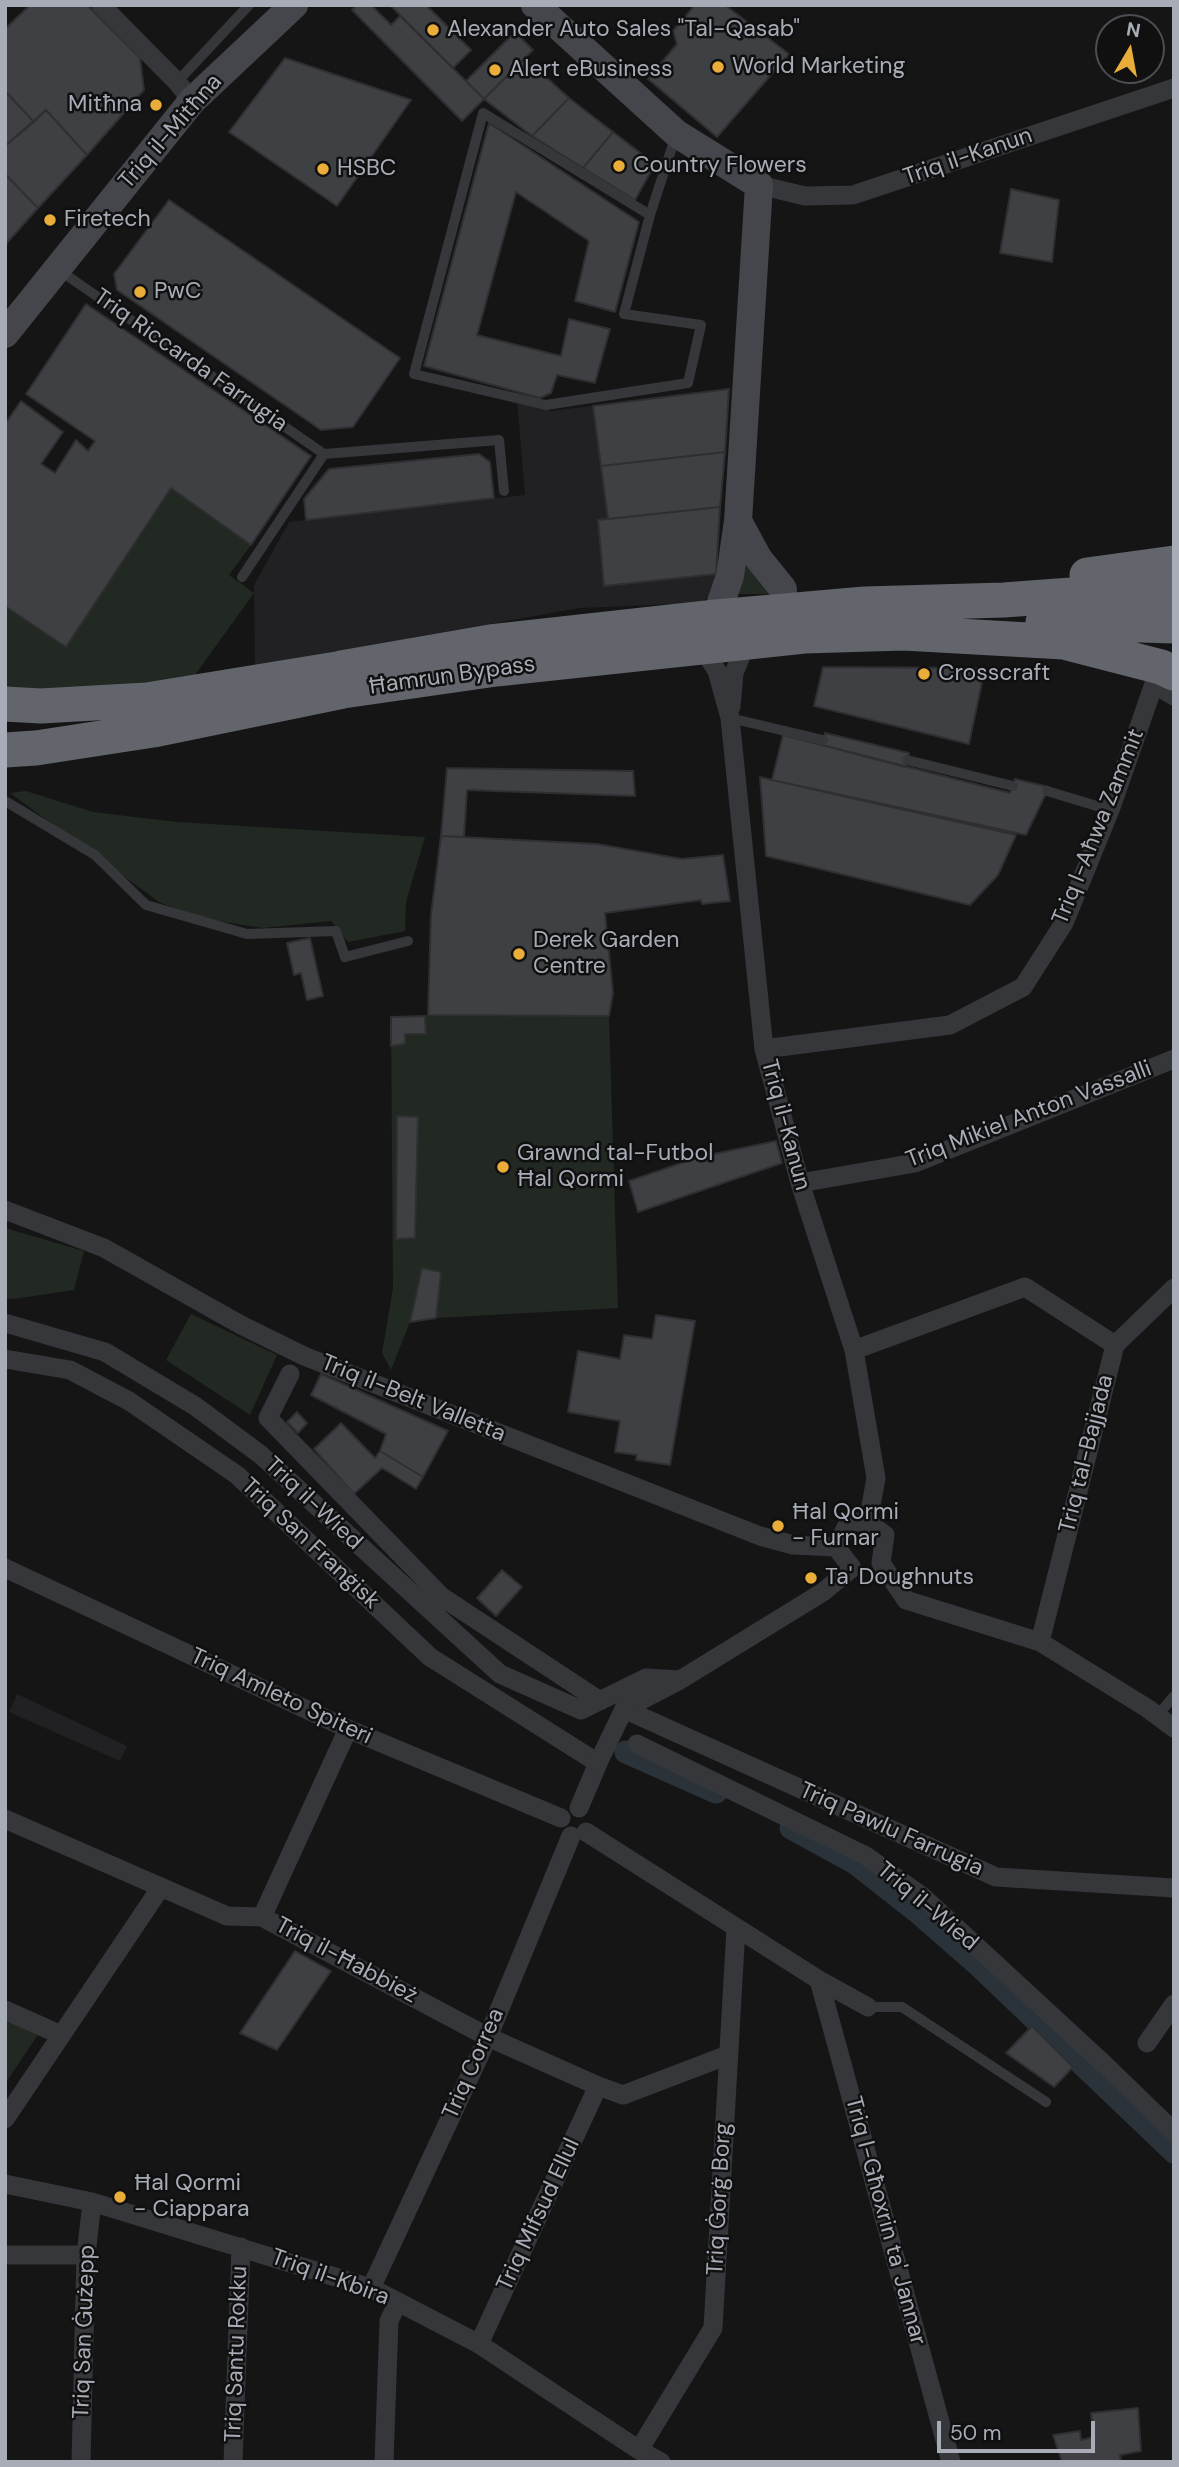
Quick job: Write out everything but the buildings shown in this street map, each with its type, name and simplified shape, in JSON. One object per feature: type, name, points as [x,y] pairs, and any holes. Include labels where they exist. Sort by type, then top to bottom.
[{"type":"highway","points":[[865,604],[1174,563]]},
{"type":"highway","points":[[865,604],[1004,600],[1112,592],[1174,594]]},
{"type":"highway","name":"Ħamrun Bypass","points":[[20,740],[153,730],[343,679],[496,669],[865,604]]},
{"type":"highway","points":[[904,633],[992,620],[1174,626]]},
{"type":"highway","name":"Ħamrun Bypass","points":[[709,631],[747,641],[904,633]]},
{"type":"highway","points":[[904,633],[1064,642],[1161,667],[1167,684]]},
{"type":"highway","points":[[804,636],[898,647],[1049,652],[1167,684]]},
{"type":"highway","points":[[5,704],[41,706],[147,700],[343,679]]},
{"type":"highway","points":[[5,773],[157,751],[343,679]]},
{"type":"street","points":[[101,5],[185,92]]},
{"type":"street","name":"Triq il-Mitħna","points":[[7,327],[56,268],[185,92],[294,5]]},
{"type":"street","name":"Triq il-Kanun","points":[[535,5],[677,134],[759,185],[805,196],[853,195],[1174,88]]},
{"type":"street","points":[[709,631],[730,576],[738,521],[759,185]]},
{"type":"street","points":[[738,521],[758,558],[783,589]]},
{"type":"street","name":"Triq il-Kanun","points":[[709,631],[730,718],[764,1049],[800,1183],[854,1350],[876,1478],[868,1522]]},
{"type":"street","name":"Triq il-Kanun","points":[[730,718],[734,673],[747,641]]},
{"type":"street","name":"Triq l-Aħwa Zammit","points":[[764,1049],[950,1025],[1023,987],[1064,923],[1110,810],[1167,684]]},
{"type":"street","name":"Triq Mikiel Anton Vassalli","points":[[800,1183],[915,1163],[1174,1059]]},
{"type":"street","name":"Triq il-Belt Valletta","points":[[5,1210],[104,1248],[241,1325],[304,1356],[761,1536],[793,1545],[836,1548]]},
{"type":"street","points":[[854,1350],[1025,1287],[1115,1345]]},
{"type":"street","name":"Triq tal-Bajjada","points":[[1040,1642],[1115,1345],[1174,1288]]},
{"type":"street","name":"Triq il-Wied","points":[[5,1323],[105,1352],[195,1406],[261,1455],[500,1674],[581,1710],[646,1678],[680,1680]]},
{"type":"street","name":"Triq San Franġisk","points":[[7,1361],[70,1370],[129,1401],[237,1475],[430,1657],[598,1763]]},
{"type":"street","name":"Triq il-Wied","points":[[290,1374],[268,1418],[442,1597],[600,1701]]},
{"type":"street","points":[[852,1568],[836,1548],[849,1522],[868,1522],[885,1535],[881,1563],[906,1600],[1040,1642],[1158,1715],[1174,1728]]},
{"type":"street","points":[[579,1808],[624,1709],[680,1680],[823,1592],[852,1568],[867,1568],[881,1563]]},
{"type":"street","name":"Triq Amleto Spiteri","points":[[5,1568],[348,1729],[561,1818]]},
{"type":"street","name":"Triq Pawlu Farrugia","points":[[624,1709],[996,1877],[1174,1888]]},
{"type":"street","points":[[262,1917],[348,1729]]},
{"type":"street","name":"Triq il-Wied","points":[[637,1744],[866,1856],[923,1897],[1105,2064],[1174,2132]]},
{"type":"street","points":[[579,1834],[590,1821],[579,1808],[568,1810],[561,1818],[562,1829],[579,1834],[868,2007]]},
{"type":"street","name":"Triq il-Ħabbież","points":[[5,1819],[227,1916],[262,1917],[488,2037],[623,2095],[728,2055]]},
{"type":"street","name":"Triq Correa","points":[[371,2288],[579,1834]]},
{"type":"street","points":[[5,2119],[161,1887]]},
{"type":"street","name":"Triq Ġorġ Borg","points":[[639,2450],[713,2328],[736,1928]]},
{"type":"street","name":"Triq l-Għoxrin ta' Jannar","points":[[819,1980],[951,2462]]},
{"type":"street","points":[[1147,2043],[1174,2004]]},
{"type":"street","points":[[5,2010],[61,2035]]},
{"type":"street","name":"Triq Mifsud Ellul","points":[[479,2344],[598,2086]]},
{"type":"street","name":"Triq il-Kbira","points":[[5,2184],[92,2202],[371,2288],[479,2344],[661,2462]]},
{"type":"street","name":"Triq San Ġużepp","points":[[82,2462],[86,2255],[92,2202]]},
{"type":"street","name":"Triq Santu Rokku","points":[[233,2462],[241,2247]]},
{"type":"street","points":[[5,2255],[86,2255]]},
{"type":"street","points":[[384,2462],[389,2321],[398,2302]]},
{"type":"lane","points":[[185,92],[249,5]]},
{"type":"lane","points":[[650,215],[483,113],[414,374],[547,405],[688,383],[701,325],[624,314],[650,215],[677,134]]},
{"type":"lane","name":"Triq Riccarda Farrugia","points":[[56,268],[324,454]]},
{"type":"lane","points":[[242,576],[324,454],[499,440],[504,491]]},
{"type":"lane","points":[[730,718],[823,740]]},
{"type":"lane","points":[[906,760],[1013,786]]},
{"type":"lane","points":[[1047,791],[1110,810]]},
{"type":"lane","points":[[5,801],[95,855],[146,905],[247,934],[336,931],[345,957],[408,941]]},
{"type":"lane","points":[[1158,1715],[1174,1696]]},
{"type":"lane","points":[[868,2007],[902,2007],[1046,2102]]},
{"type":"shaded area","points":[[729,389],[714,593],[700,603],[579,608],[255,666],[254,585],[289,522],[525,495],[517,400],[551,411]]},
{"type":"shaded area","points":[[171,488],[251,545],[229,575],[254,593],[195,675],[196,686],[5,699],[5,606],[66,646]]},
{"type":"shaded area","points":[[739,549],[774,594],[738,594]]},
{"type":"shaded area","points":[[26,791],[93,812],[177,822],[425,837],[406,902],[405,931],[348,942],[331,921],[263,928],[200,918],[159,902],[10,793]]},
{"type":"shaded area","name":"Grawnd tal-Futbol Ħal Qormi","points":[[609,1016],[618,1308],[436,1318],[410,1322],[391,1370],[382,1353],[393,1288],[391,1017]]},
{"type":"shaded area","points":[[5,1228],[84,1251],[74,1290],[5,1298]]},
{"type":"shaded area","points":[[191,1314],[277,1355],[250,1415],[166,1360]]},
{"type":"shaded area","points":[[17,1694],[127,1746],[120,1761],[9,1712]]},
{"type":"shaded area","points":[[5,2019],[39,2033],[5,2084]]},
{"type":"waterway","points":[[626,1752],[716,1792]]},
{"type":"waterway","points":[[791,1828],[855,1863],[920,1914],[976,1963],[1174,2152]]},
{"type":"place","name":"Alexander Auto Sales \"Tal-Qasab\"","points":[[433,30]]},
{"type":"place","name":"World Marketing","points":[[718,67]]},
{"type":"place","name":"Alert eBusiness","points":[[495,70]]},
{"type":"place","name":"Mitħna","points":[[156,105]]},
{"type":"place","name":"Country Flowers","points":[[619,166]]},
{"type":"place","name":"HSBC","points":[[323,169]]},
{"type":"place","name":"Firetech","points":[[50,220]]},
{"type":"place","name":"PwC","points":[[140,292]]},
{"type":"place","name":"Crosscraft","points":[[924,674]]},
{"type":"place","name":"Derek Garden Centre","points":[[519,954]]},
{"type":"place","name":"Grawnd tal-Futbol Ħal Qormi","points":[[503,1167]]},
{"type":"place","name":"Ħal Qormi - Furnar","points":[[778,1526]]},
{"type":"place","name":"Ta' Doughnuts","points":[[811,1578]]},
{"type":"place","name":"Ħal Qormi - Ciappara","points":[[120,2197]]}]
